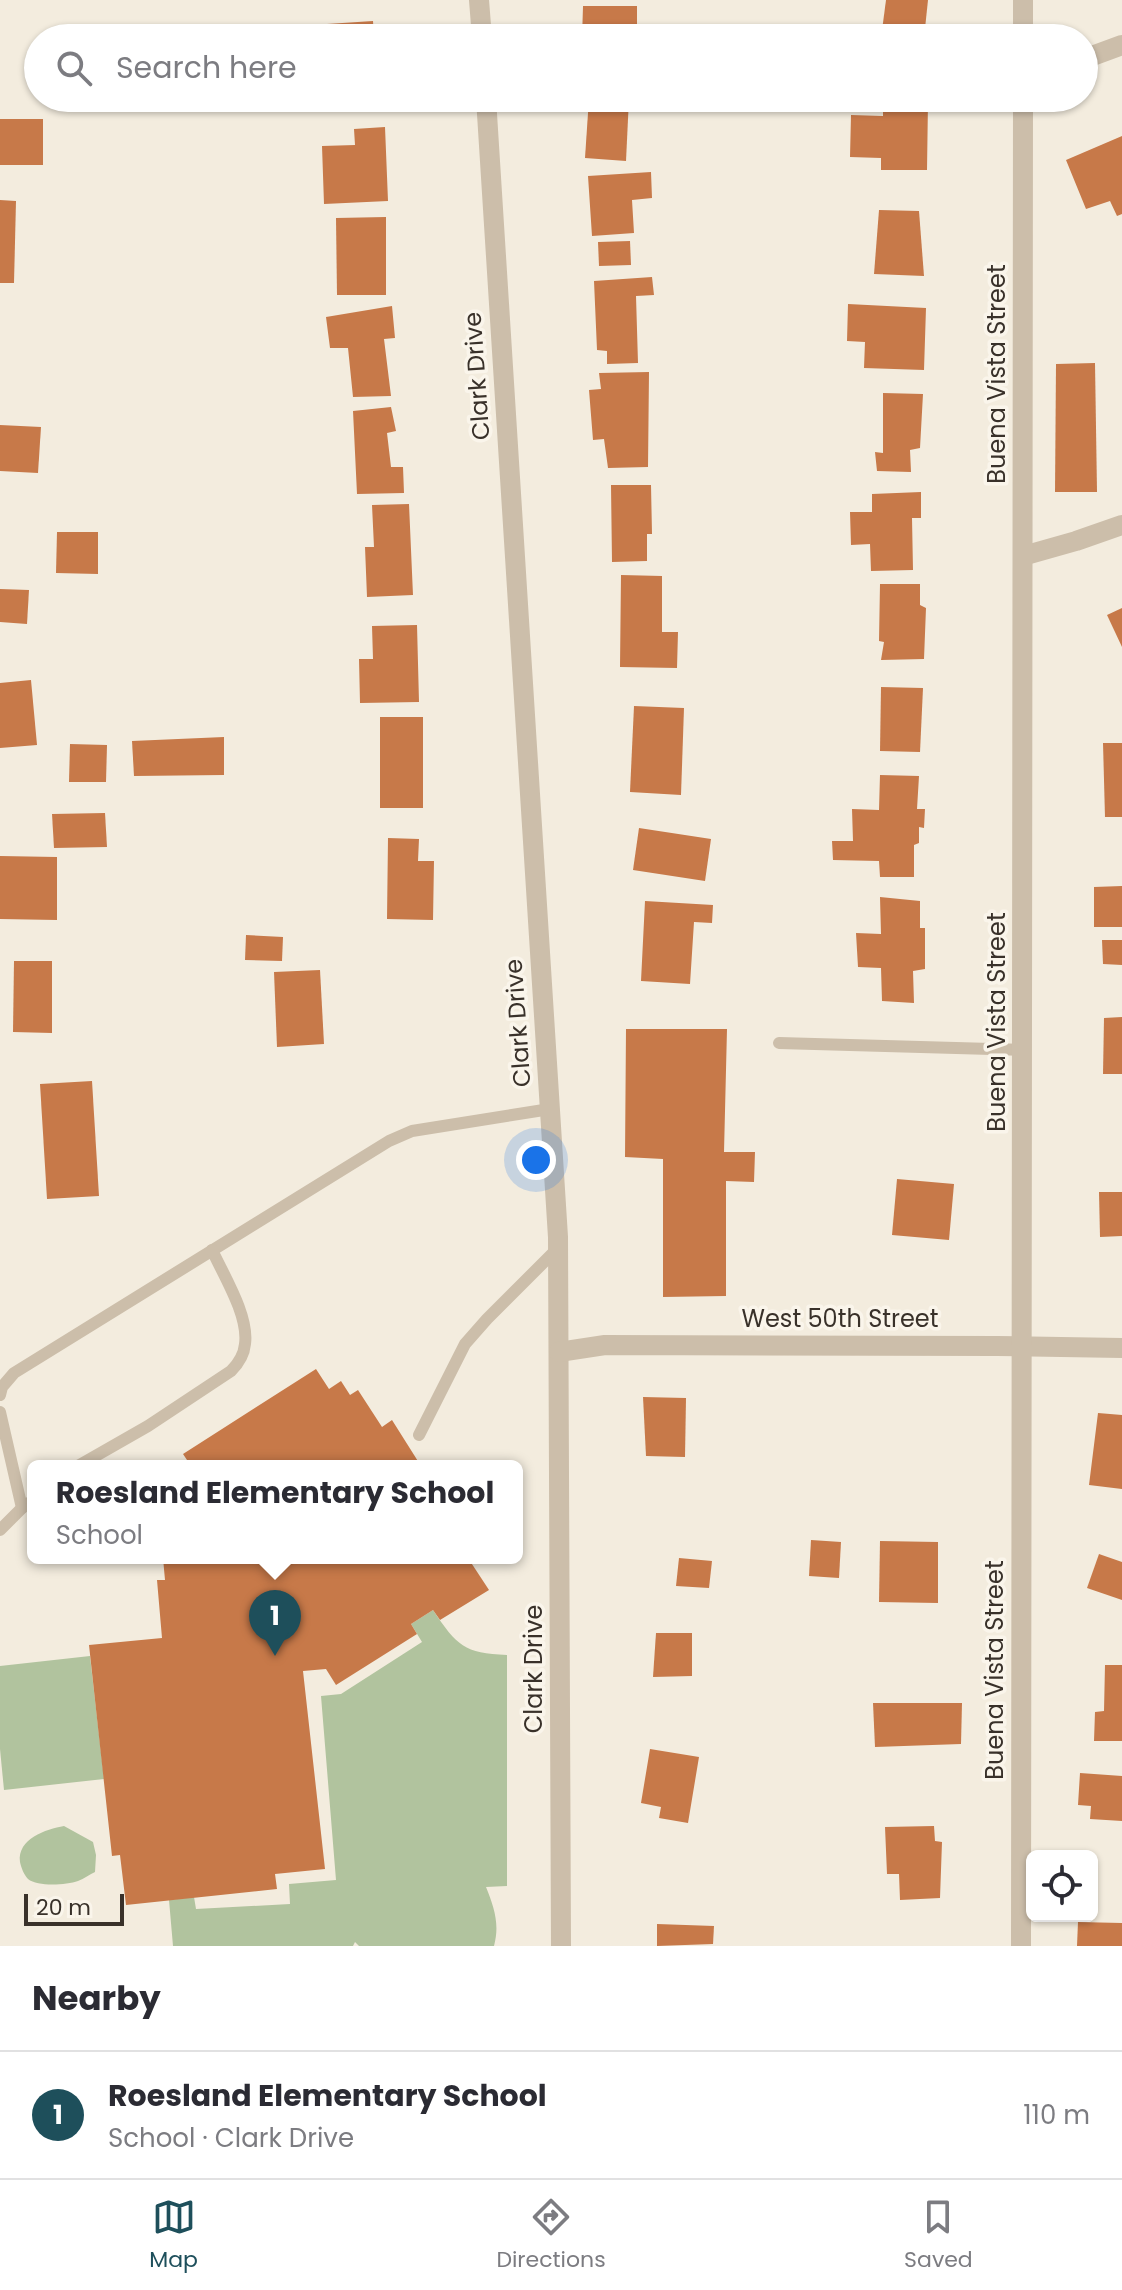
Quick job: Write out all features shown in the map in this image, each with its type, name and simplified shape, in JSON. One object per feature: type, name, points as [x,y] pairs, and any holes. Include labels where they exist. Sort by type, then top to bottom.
[{"type":"street","points":[[479,0],[481,24]]},
{"type":"street","points":[[1023,0],[1023,24]]},
{"type":"street","points":[[1098,54],[1122,45]]},
{"type":"street","name":"Clark Drive","points":[[487,112],[558,1248],[561,1946]]},
{"type":"street","name":"Buena Vista Street","points":[[1021,1946],[1023,112]]},
{"type":"street","points":[[1023,556],[1122,525]]},
{"type":"street","name":"West 50th Street","points":[[559,1352],[605,1345],[1122,1348]]},
{"type":"lane","points":[[779,1043],[1023,1050]]},
{"type":"lane","points":[[0,1395],[2,1387],[14,1373],[377,1148],[412,1131],[550,1109]]},
{"type":"lane","points":[[419,1435],[465,1344],[558,1248]]},
{"type":"lane","points":[[88,1460],[148,1426],[231,1371],[239,1362],[246,1346],[245,1323],[212,1250]]},
{"type":"lane","points":[[0,1412],[14,1474],[27,1502]]},
{"type":"lane","points":[[0,1478],[14,1474]]},
{"type":"lane","points":[[0,1530],[27,1505]]},
{"type":"green space","points":[[433,1610],[463,1645],[481,1652],[507,1655],[507,1886],[486,1887],[495,1916],[494,1946],[359,1946],[355,1942],[353,1946],[173,1946],[169,1900],[194,1897],[196,1909],[290,1904],[289,1884],[336,1880],[321,1696],[341,1694],[422,1642],[411,1624]]},
{"type":"green space","points":[[90,1656],[104,1779],[4,1790],[0,1749],[0,1666]]},
{"type":"green space","points":[[64,1826],[93,1842],[95,1872],[78,1881],[60,1884],[38,1883],[28,1879],[20,1862],[23,1847],[34,1836]]},
{"type":"building","points":[[886,0],[928,0],[925,24],[883,24]]},
{"type":"building","points":[[583,6],[637,6],[637,24],[582,24]]},
{"type":"building","points":[[373,21],[373,24],[327,24]]},
{"type":"building","points":[[588,112],[628,112],[626,161],[585,158]]},
{"type":"building","points":[[883,112],[928,112],[927,170],[881,170],[881,158],[850,157],[851,115],[883,116]]},
{"type":"building","points":[[0,119],[43,119],[43,165],[0,165]]},
{"type":"building","points":[[385,127],[388,201],[324,204],[322,146],[355,145],[354,129]]},
{"type":"building","points":[[1122,136],[1122,214],[1117,216],[1110,201],[1086,209],[1066,160]]},
{"type":"building","points":[[651,172],[652,198],[632,200],[634,233],[592,236],[588,176]]},
{"type":"building","points":[[0,200],[16,201],[14,283],[0,283]]},
{"type":"building","points":[[879,210],[919,211],[924,276],[874,274]]},
{"type":"building","points":[[386,217],[386,295],[337,295],[336,218]]},
{"type":"building","points":[[630,241],[631,265],[599,266],[598,242]]},
{"type":"building","points":[[652,277],[654,295],[636,296],[638,363],[607,364],[607,351],[597,350],[594,281]]},
{"type":"building","points":[[848,304],[926,308],[924,370],[864,368],[865,342],[847,341]]},
{"type":"building","points":[[392,306],[395,338],[384,339],[391,396],[353,397],[348,348],[330,348],[326,317]]},
{"type":"building","points":[[1095,363],[1097,492],[1055,492],[1056,364]]},
{"type":"building","points":[[649,372],[648,467],[608,468],[604,439],[593,440],[589,390],[601,389],[599,373]]},
{"type":"building","points":[[883,393],[923,394],[920,448],[910,450],[911,472],[877,471],[875,452],[883,453]]},
{"type":"building","points":[[391,407],[396,431],[387,433],[391,467],[403,467],[404,493],[357,494],[353,411]]},
{"type":"building","points":[[0,425],[41,427],[38,473],[0,471]]},
{"type":"building","points":[[611,485],[651,485],[652,534],[647,534],[647,561],[612,562]]},
{"type":"building","points":[[921,492],[921,518],[912,518],[913,570],[871,571],[870,544],[851,545],[850,512],[872,512],[872,494]]},
{"type":"building","points":[[409,504],[413,595],[367,597],[365,547],[374,547],[372,505]]},
{"type":"building","points":[[57,532],[98,532],[98,574],[56,573]]},
{"type":"building","points":[[621,575],[662,576],[662,632],[678,632],[677,668],[620,667]]},
{"type":"building","points":[[880,584],[920,584],[920,605],[926,608],[924,659],[881,660],[884,642],[879,641]]},
{"type":"building","points":[[0,589],[29,590],[27,624],[0,622]]},
{"type":"building","points":[[1122,608],[1122,647],[1107,615]]},
{"type":"building","points":[[417,625],[419,702],[360,703],[359,659],[373,659],[372,626]]},
{"type":"building","points":[[31,680],[37,745],[0,748],[0,683]]},
{"type":"building","points":[[881,687],[923,688],[920,752],[880,751]]},
{"type":"building","points":[[634,706],[684,708],[681,795],[630,792]]},
{"type":"building","points":[[380,717],[423,717],[423,808],[380,808]]},
{"type":"building","points":[[224,737],[224,775],[134,776],[132,741]]},
{"type":"building","points":[[1103,743],[1122,743],[1122,817],[1105,817]]},
{"type":"building","points":[[70,744],[107,745],[106,782],[69,782]]},
{"type":"building","points":[[880,775],[919,776],[917,809],[925,809],[924,828],[919,827],[919,843],[914,845],[914,877],[880,877],[879,861],[833,860],[832,841],[853,841],[852,809],[879,810]]},
{"type":"building","points":[[105,813],[107,847],[54,848],[52,814]]},
{"type":"building","points":[[639,828],[711,839],[705,881],[633,870]]},
{"type":"building","points":[[388,838],[419,839],[418,861],[434,861],[433,920],[387,919]]},
{"type":"building","points":[[0,856],[57,857],[57,920],[0,919]]},
{"type":"building","points":[[1122,886],[1122,927],[1094,927],[1094,887]]},
{"type":"building","points":[[880,897],[920,901],[920,928],[925,928],[925,969],[913,971],[914,1003],[882,1001],[881,968],[858,967],[856,933],[881,934]]},
{"type":"building","points":[[645,901],[713,905],[712,923],[694,922],[690,984],[641,981]]},
{"type":"building","points":[[246,935],[283,937],[282,961],[245,960]]},
{"type":"building","points":[[1102,940],[1122,940],[1122,965],[1103,964]]},
{"type":"building","points":[[14,961],[52,961],[52,1033],[13,1032]]},
{"type":"building","points":[[320,970],[324,1044],[277,1047],[274,972]]},
{"type":"building","points":[[1122,1017],[1122,1074],[1103,1074],[1104,1018]]},
{"type":"building","points":[[626,1029],[727,1029],[724,1152],[755,1152],[754,1182],[726,1181],[726,1296],[663,1297],[663,1159],[625,1157]]},
{"type":"building","points":[[92,1081],[99,1196],[47,1199],[40,1084]]},
{"type":"building","points":[[897,1179],[954,1184],[949,1240],[892,1235]]},
{"type":"building","points":[[1099,1192],[1122,1192],[1122,1236],[1100,1237]]},
{"type":"building","points":[[316,1369],[329,1389],[341,1381],[350,1395],[358,1390],[382,1427],[392,1420],[417,1460],[187,1460],[183,1454]]},
{"type":"building","points":[[643,1397],[686,1398],[685,1457],[646,1456]]},
{"type":"building","points":[[1098,1413],[1122,1415],[1122,1489],[1089,1485]]},
{"type":"building","points":[[811,1540],[841,1542],[839,1578],[809,1576]]},
{"type":"building","points":[[880,1541],[938,1542],[938,1603],[879,1602]]},
{"type":"building","points":[[1099,1554],[1122,1562],[1122,1600],[1087,1588]]},
{"type":"building","points":[[679,1558],[712,1561],[709,1588],[676,1586]]},
{"type":"building","points":[[164,1564],[472,1564],[489,1590],[440,1620],[433,1610],[411,1624],[417,1634],[336,1685],[326,1669],[303,1671],[325,1869],[275,1874],[277,1889],[126,1905],[120,1855],[112,1856],[89,1645],[162,1638],[157,1580],[165,1580]]},
{"type":"building","points":[[656,1633],[692,1633],[692,1676],[653,1677]]},
{"type":"building","points":[[1105,1665],[1122,1665],[1122,1741],[1094,1741],[1095,1712],[1104,1711]]},
{"type":"building","points":[[873,1703],[962,1703],[961,1744],[875,1747]]},
{"type":"building","points":[[650,1749],[699,1757],[688,1823],[659,1818],[661,1807],[641,1803]]},
{"type":"building","points":[[1080,1773],[1122,1776],[1122,1821],[1090,1819],[1091,1806],[1078,1805]]},
{"type":"building","points":[[934,1826],[935,1841],[942,1842],[940,1898],[900,1900],[899,1874],[887,1874],[885,1827]]},
{"type":"building","points":[[1078,1922],[1122,1923],[1122,1946],[1077,1946]]},
{"type":"building","points":[[657,1924],[714,1926],[713,1944],[657,1946]]},
{"type":"place","name":"Roesland Elementary School","points":[[275,1656]]}]
